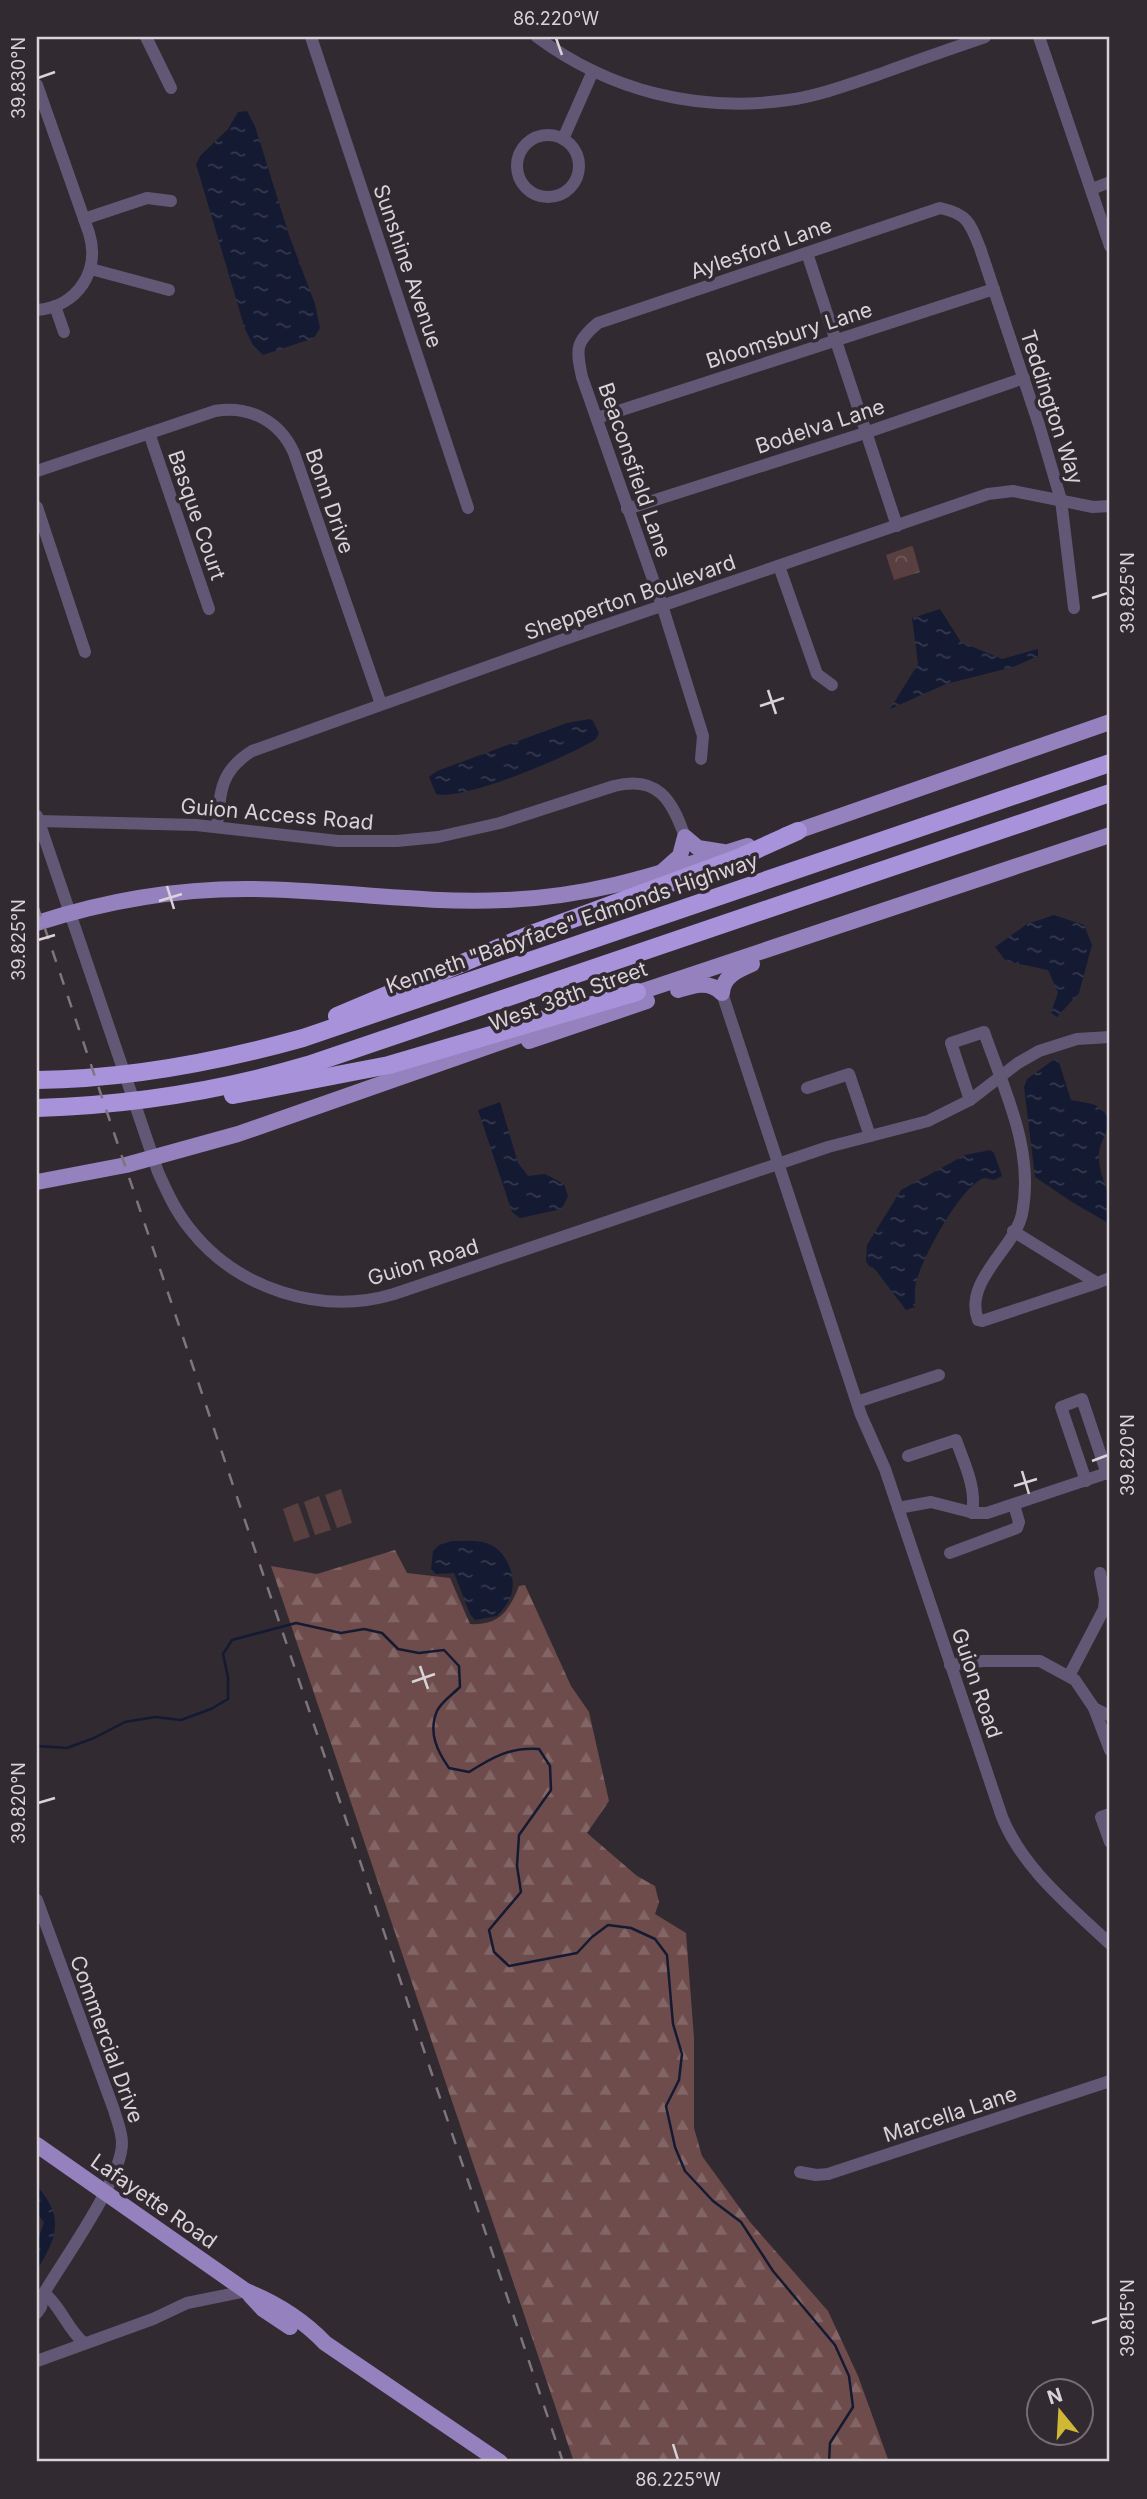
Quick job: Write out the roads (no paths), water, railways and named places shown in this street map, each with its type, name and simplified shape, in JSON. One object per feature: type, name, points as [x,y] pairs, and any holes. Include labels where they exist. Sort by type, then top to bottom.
[{"type":"highway","name":"Kenneth \"Babyface\" Edmonds Highway","points":[[45,1080],[168,1068],[255,1051],[333,1028],[1110,763]]},
{"type":"highway","points":[[177,1096],[255,1080],[328,1060],[1110,793]]},
{"type":"highway","points":[[255,1051],[529,934],[738,858],[798,831]]},
{"type":"highway","points":[[37,1108],[177,1096],[240,1095],[380,1067],[637,992]]},
{"type":"main road","points":[[37,923],[103,904],[152,895],[220,889],[461,901],[506,900],[579,892],[657,876],[798,831],[1110,722]]},
{"type":"main road","name":"West 38th Street","points":[[37,1182],[89,1173],[238,1134],[637,992],[1110,835]]},
{"type":"main road","points":[[657,876],[678,858],[685,837],[702,849],[726,853]]},
{"type":"main road","points":[[446,1061],[507,1048],[691,986],[709,985],[722,993],[723,985],[729,976],[805,938]]},
{"type":"main road","name":"Lafayette Road","points":[[37,2145],[246,2291],[263,2309],[317,2344],[325,2343],[500,2462]]},
{"type":"street","points":[[146,37],[171,88]]},
{"type":"street","name":"Sunshine Avenue","points":[[311,37],[468,508]]},
{"type":"street","points":[[537,37],[593,71],[630,87],[694,102],[727,104],[789,100],[828,91],[985,37]]},
{"type":"street","points":[[1039,37],[1110,246]]},
{"type":"street","points":[[563,139],[593,71]]},
{"type":"street","points":[[37,85],[92,247],[91,269],[76,294],[55,306],[37,310]]},
{"type":"street","points":[[550,135],[563,139],[573,148],[578,160],[578,173],[573,183],[561,194],[552,197],[541,197],[530,192],[522,184],[516,165],[521,150],[538,136],[550,135]]},
{"type":"street","points":[[1092,189],[1110,182]]},
{"type":"street","points":[[84,219],[147,198],[171,201]]},
{"type":"street","name":"Aylesford Lane","points":[[577,354],[583,335],[598,323],[940,208],[956,211],[970,222]]},
{"type":"street","name":"Teddington Way","points":[[970,222],[1024,378],[1061,500],[1073,608]]},
{"type":"street","points":[[807,253],[897,526]]},
{"type":"street","points":[[91,269],[169,290]]},
{"type":"street","name":"Bloomsbury Lane","points":[[597,418],[993,289]]},
{"type":"street","points":[[55,306],[64,332]]},
{"type":"street","name":"Beaconsfield Lane","points":[[577,354],[627,509],[662,606],[702,736],[701,759]]},
{"type":"street","name":"Bodelva Lane","points":[[627,509],[865,433],[1024,378]]},
{"type":"street","name":"Bonn Drive","points":[[149,433],[215,411],[237,410],[257,415],[271,423],[290,445],[381,704]]},
{"type":"street","points":[[37,471],[149,433]]},
{"type":"street","name":"Basque Court","points":[[149,433],[209,609]]},
{"type":"street","name":"Shepperton Boulevard","points":[[216,827],[219,797],[235,762],[252,751],[381,704],[988,494],[1013,491],[1093,507],[1110,506]]},
{"type":"street","points":[[37,507],[85,652]]},
{"type":"street","points":[[779,566],[817,674],[832,685]]},
{"type":"street","name":"Guion Access Road","points":[[38,818],[216,827],[338,841],[374,842],[429,838],[500,823],[614,786],[634,783],[648,786],[665,797],[676,813],[685,837]]},
{"type":"street","name":"Guion Road","points":[[38,818],[165,1188],[180,1215],[205,1245],[233,1269],[265,1286],[305,1298],[337,1302],[370,1300],[413,1288],[779,1163]]},
{"type":"street","name":"Guion Road","points":[[722,993],[857,1402],[885,1469],[995,1798],[1012,1840],[1027,1862],[1107,1935]]},
{"type":"street","points":[[970,1100],[951,1043],[984,1032],[1016,1120],[1024,1164],[1022,1213],[978,1289],[975,1304],[979,1321],[1104,1280]]},
{"type":"street","points":[[779,1163],[928,1121],[970,1100],[1018,1063],[1048,1047],[1077,1039],[1110,1037]]},
{"type":"street","points":[[807,1088],[849,1074],[870,1136]]},
{"type":"street","points":[[1013,1231],[1104,1280]]},
{"type":"street","points":[[857,1402],[939,1375]]},
{"type":"street","points":[[898,1508],[931,1502],[972,1513],[991,1513],[1086,1481],[1108,1473],[1082,1399],[1061,1407],[1086,1481]]},
{"type":"street","points":[[908,1456],[956,1440],[973,1491],[972,1513]]},
{"type":"street","points":[[950,1553],[1017,1528],[1019,1522],[1014,1505]]},
{"type":"street","points":[[1069,1676],[1104,1609],[1100,1573]]},
{"type":"street","points":[[950,1665],[1034,1660],[1069,1676],[1080,1685],[1094,1708],[1110,1750]]},
{"type":"street","points":[[1094,1708],[1110,1716]]},
{"type":"street","points":[[1110,1814],[1101,1817],[1110,1842]]},
{"type":"street","name":"Commercial Drive","points":[[37,1900],[120,2132],[120,2155],[105,2192],[40,2295],[41,2307],[37,2313]]},
{"type":"street","name":"Marcella Lane","points":[[800,2172],[828,2174],[1110,2081]]},
{"type":"street","points":[[37,2361],[153,2319],[187,2303],[246,2291]]},
{"type":"street","points":[[40,2295],[53,2300],[84,2343]]},
{"type":"water","points":[[247,111],[255,126],[289,235],[315,304],[320,328],[314,338],[263,355],[253,345],[245,329],[196,164],[201,155],[228,129],[238,112]]},
{"type":"water","points":[[940,609],[961,642],[1002,659],[1038,649],[1038,656],[1013,667],[946,684],[890,709],[918,664],[912,618]]},
{"type":"water","points":[[590,719],[599,733],[596,739],[583,747],[492,784],[469,791],[436,794],[429,777],[437,771],[567,723]]},
{"type":"water","points":[[1054,915],[1084,925],[1092,945],[1079,993],[1057,1017],[1051,1013],[1058,992],[1048,970],[1006,961],[995,947],[1027,924]]},
{"type":"water","points":[[1056,1058],[1071,1100],[1102,1109],[1107,1118],[1099,1161],[1111,1205],[1110,1224],[1035,1177],[1024,1087],[1027,1079]]},
{"type":"water","points":[[500,1102],[518,1163],[528,1176],[545,1174],[564,1184],[568,1196],[562,1209],[520,1218],[512,1212],[478,1110]]},
{"type":"water","points":[[990,1150],[994,1153],[1002,1176],[994,1180],[984,1178],[954,1207],[921,1268],[915,1285],[915,1307],[906,1310],[866,1261],[867,1245],[901,1190],[965,1155]]},
{"type":"water","points":[[452,1541],[486,1543],[497,1549],[507,1561],[512,1575],[512,1591],[497,1616],[475,1620],[470,1614],[454,1573],[436,1574],[431,1569],[433,1551],[439,1545]]},
{"type":"water","points":[[37,2186],[52,2208],[55,2228],[49,2248],[37,2270],[37,2243],[44,2222],[37,2214]]},
{"type":"waterway","points":[[37,1746],[67,1748],[125,1722],[155,1717],[181,1720],[211,1709],[228,1699],[228,1677],[223,1654],[232,1640],[296,1623],[341,1633],[364,1629],[382,1633],[398,1649],[419,1653],[444,1650],[459,1666],[460,1687],[439,1708],[433,1726],[438,1748],[449,1768],[469,1772],[502,1754],[529,1749],[539,1749],[550,1766],[551,1790],[519,1835],[517,1866],[521,1892],[489,1930],[494,1952],[509,1966],[577,1953],[608,1925],[631,1928],[655,1939],[667,1955],[673,2024],[682,2054],[679,2080],[666,2106],[675,2147],[685,2171],[713,2201],[741,2222],[773,2271],[835,2345],[849,2376],[853,2407],[830,2443],[829,2462]]},
{"type":"railway","points":[[37,905],[563,2462]]}]
